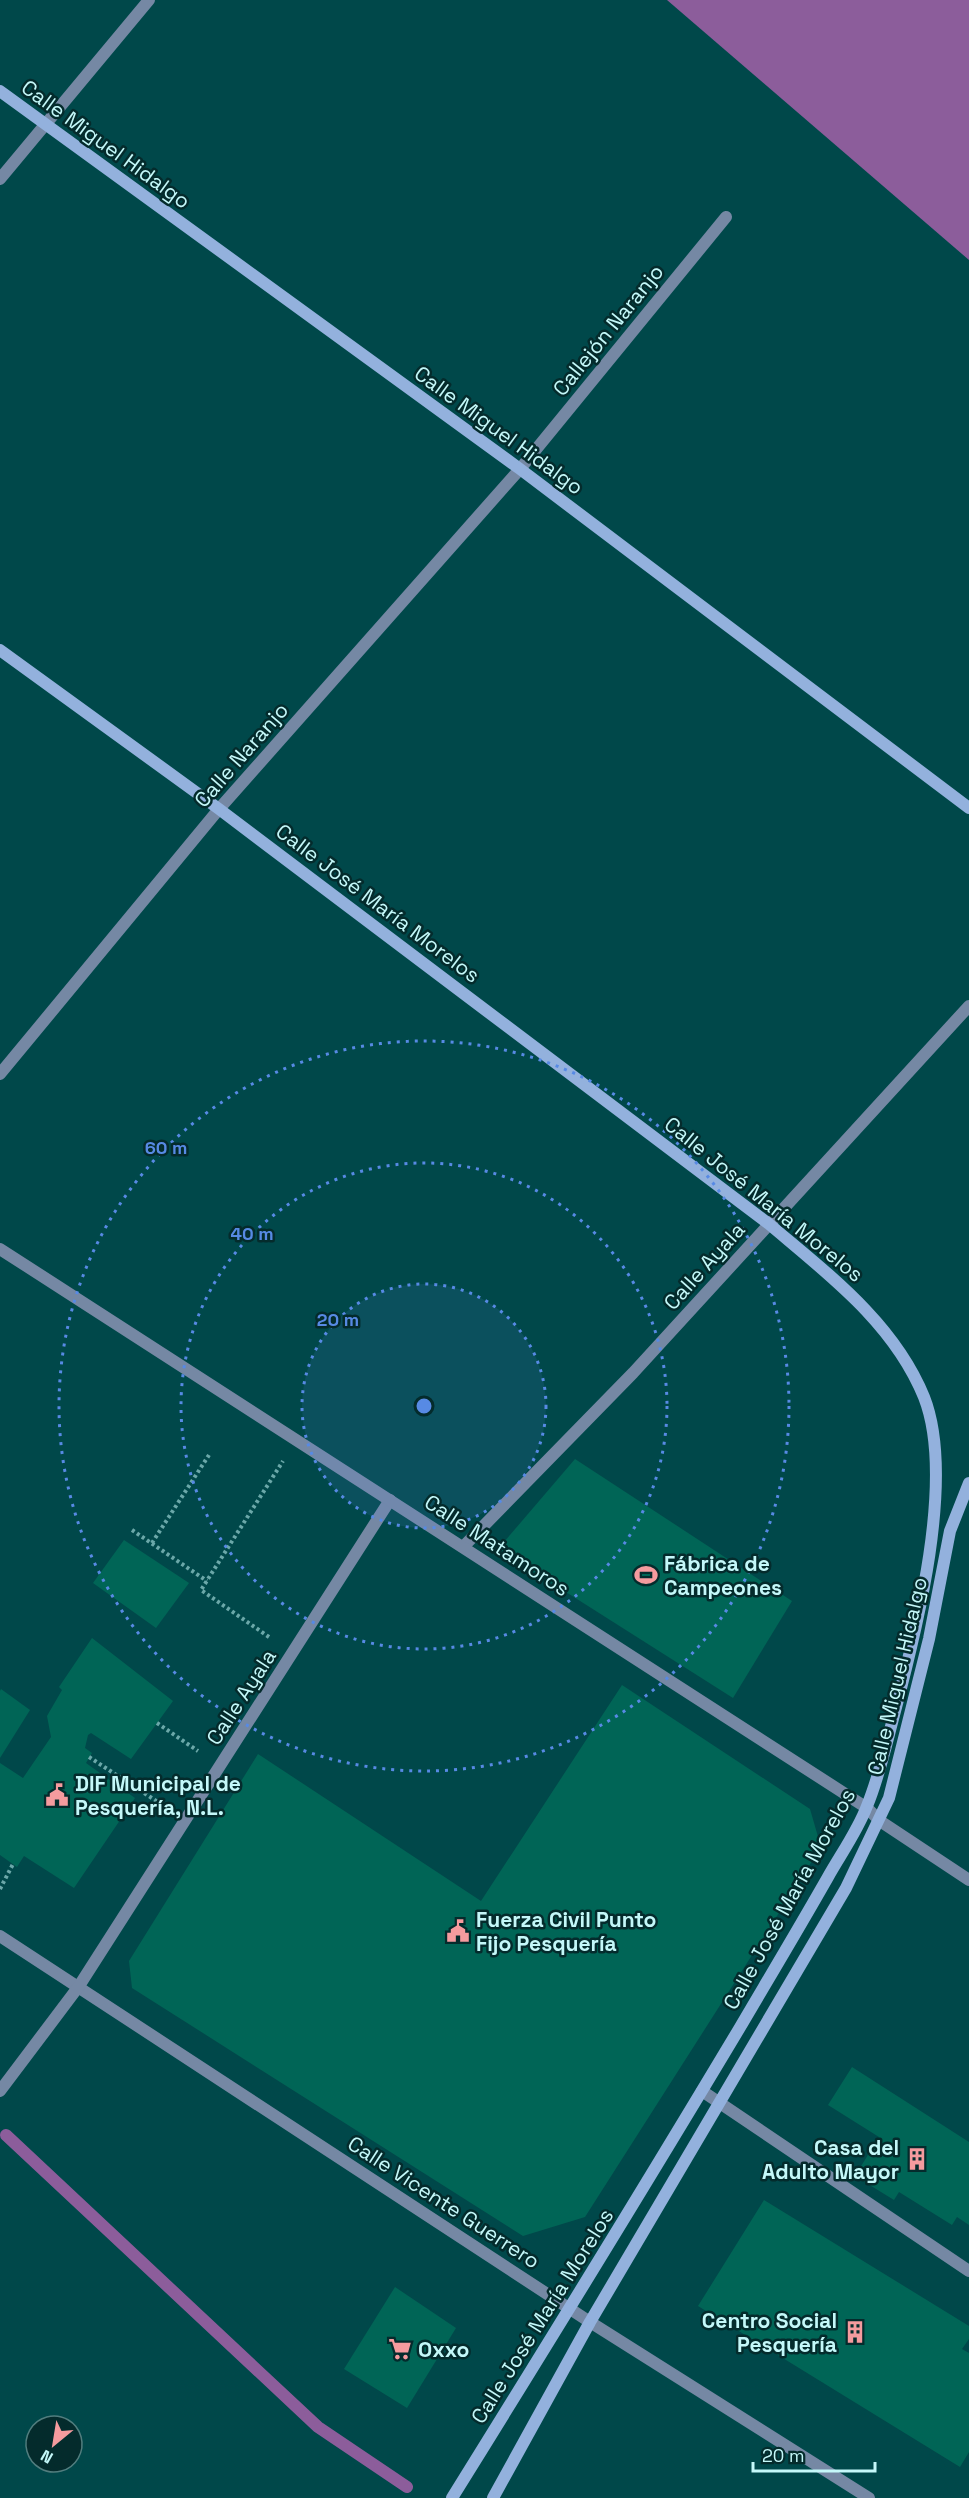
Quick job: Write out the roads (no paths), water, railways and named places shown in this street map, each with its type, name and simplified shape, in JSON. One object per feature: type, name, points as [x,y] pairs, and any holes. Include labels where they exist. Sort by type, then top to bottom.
[{"type":"main road","name":"Calle Miguel Hidalgo","points":[[0,91],[520,469],[969,808]]},
{"type":"main road","name":"Calle José María Morelos","points":[[0,650],[219,809],[769,1224],[853,1296],[879,1324],[910,1370],[924,1399],[931,1424],[936,1490],[930,1550],[908,1664],[867,1808],[783,1956],[702,2091],[452,2498]]},
{"type":"main road","name":"Calle Miguel Hidalgo","points":[[492,2498],[590,2322],[846,1888],[880,1821],[890,1798],[929,1639],[950,1531],[969,1483]]},
{"type":"street","points":[[0,179],[149,0]]},
{"type":"street","name":"Callejón Naranjo","points":[[520,469],[726,217]]},
{"type":"street","name":"Calle Naranjo","points":[[0,1074],[219,809],[520,469]]},
{"type":"street","name":"Calle Ayala","points":[[463,1547],[633,1373],[969,1006]]},
{"type":"street","name":"Calle Matamoros","points":[[0,1249],[867,1808],[880,1821],[969,1880]]},
{"type":"street","name":"Calle Ayala","points":[[0,2091],[79,1986],[390,1500]]},
{"type":"street","name":"Calle Vicente Guerrero","points":[[0,1936],[590,2322],[869,2498]]},
{"type":"street","points":[[702,2091],[969,2271]]},
{"type":"waterway","points":[[6,2135],[318,2427],[407,2487]]},
{"type":"place","name":"Fábrica de Campeones","points":[[646,1575]]},
{"type":"place","name":"DIF Municipal de Pesquería, N.L.","points":[[57,1795]]},
{"type":"place","name":"Fuerza Civil Punto Fijo Pesquería","points":[[458,1931]]},
{"type":"place","name":"Casa del Adulto Mayor","points":[[917,2159]]},
{"type":"place","name":"Centro Social Pesquería","points":[[855,2332]]},
{"type":"place","name":"Oxxo","points":[[400,2349]]}]
